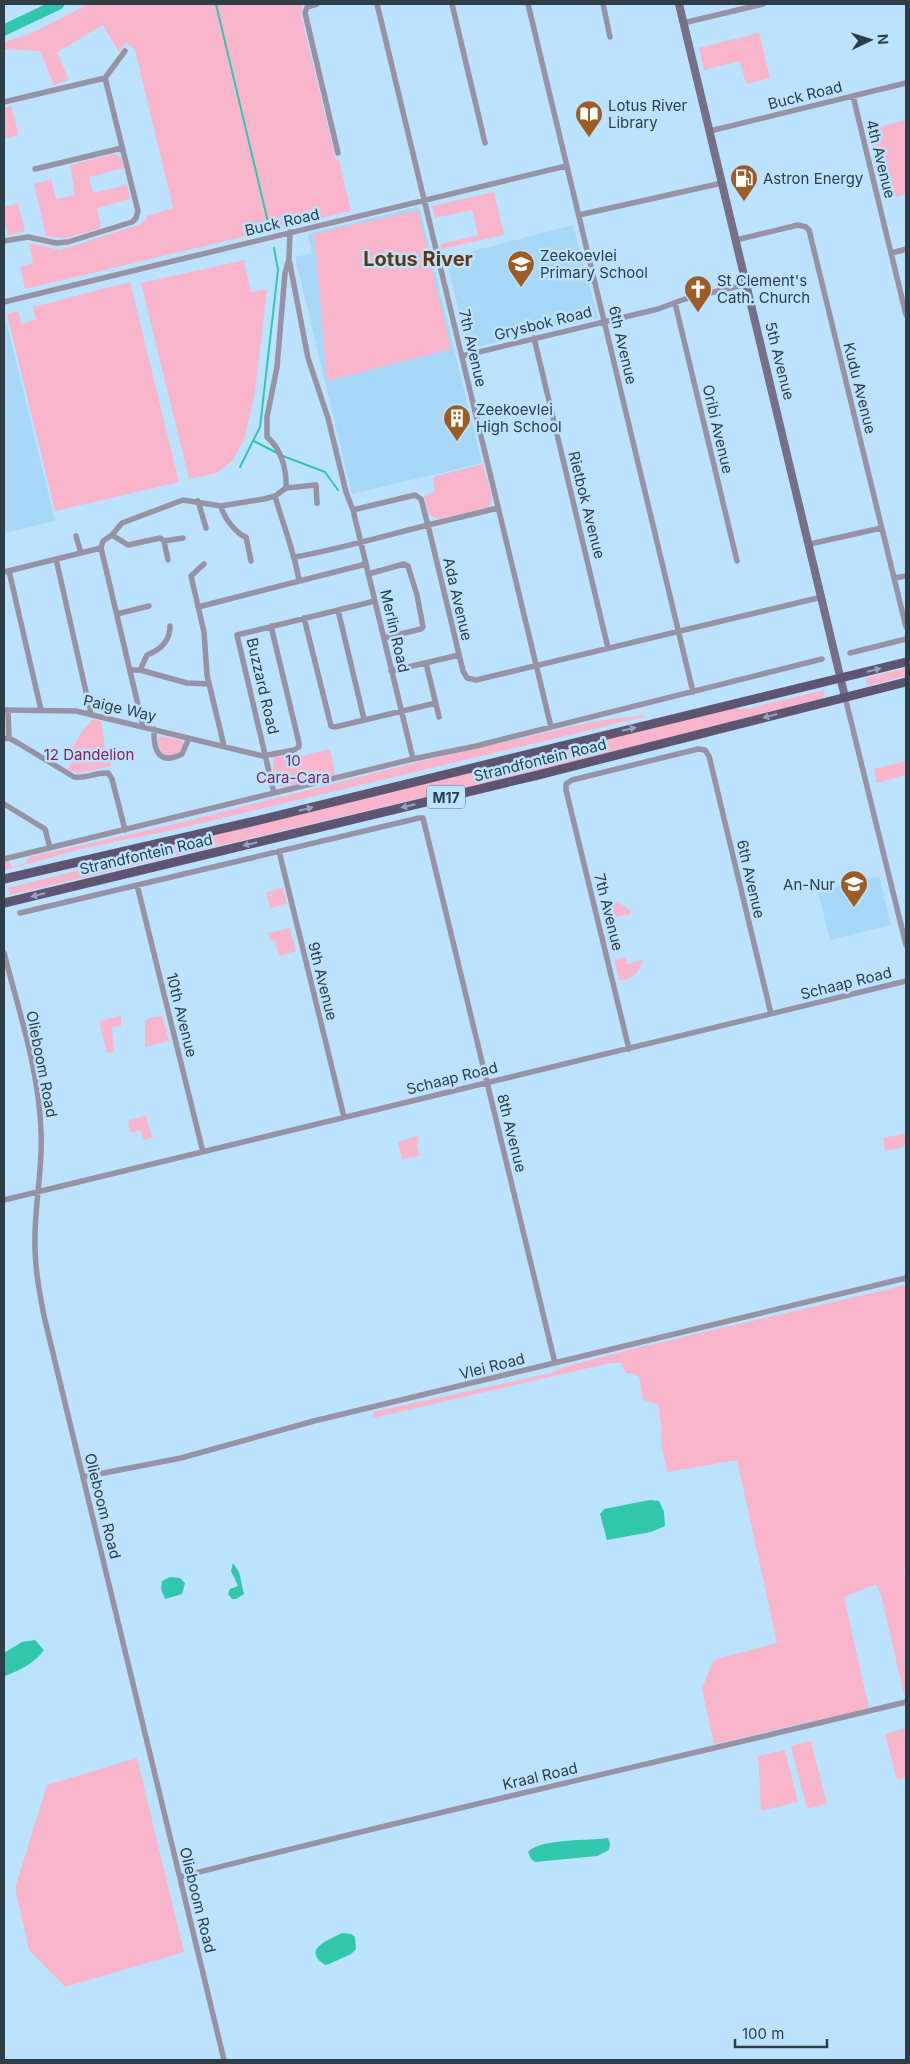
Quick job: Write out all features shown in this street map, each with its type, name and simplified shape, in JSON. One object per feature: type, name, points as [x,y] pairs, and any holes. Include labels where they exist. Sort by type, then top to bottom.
[{"type":"main road","name":"5th Avenue","points":[[678,4],[810,544],[845,697]]},
{"type":"main road","name":"Strandfontein Road","points":[[4,879],[260,820],[906,662]]},
{"type":"main road","name":"Strandfontein Road","points":[[4,903],[543,774],[906,682]]},
{"type":"street","points":[[317,4],[308,6],[304,12],[338,153]]},
{"type":"street","name":"7th Avenue","points":[[377,4],[552,727]]},
{"type":"street","points":[[452,4],[486,143]]},
{"type":"street","name":"6th Avenue","points":[[528,4],[693,692]]},
{"type":"street","points":[[602,4],[610,37]]},
{"type":"street","points":[[683,23],[763,4]]},
{"type":"street","points":[[4,102],[105,78],[125,51]]},
{"type":"street","points":[[4,241],[28,236],[56,243],[68,242],[129,223],[136,218],[138,211],[105,78]]},
{"type":"street","name":"Buck Road","points":[[710,131],[906,83]]},
{"type":"street","name":"4th Avenue","points":[[853,96],[906,314]]},
{"type":"street","points":[[35,169],[122,148]]},
{"type":"street","name":"Buck Road","points":[[4,302],[566,166]]},
{"type":"street","points":[[579,215],[722,183]]},
{"type":"street","name":"Kudu Avenue","points":[[736,240],[798,225],[809,230],[906,627]]},
{"type":"street","points":[[286,488],[284,466],[274,444],[267,437],[267,417],[277,367],[285,272],[290,259],[290,232]]},
{"type":"street","points":[[892,253],[906,248]]},
{"type":"street","name":"Merlin Road","points":[[290,259],[308,358],[328,418],[346,492],[353,510],[413,759]]},
{"type":"street","name":"Grysbok Road","points":[[462,356],[604,322],[747,284]]},
{"type":"street","name":"Oribi Avenue","points":[[675,303],[736,562]]},
{"type":"street","name":"Rietbok Avenue","points":[[534,338],[608,648]]},
{"type":"street","points":[[143,726],[101,548],[103,541],[112,535],[122,523],[183,500],[221,506],[275,496],[286,488],[316,485],[317,503]]},
{"type":"street","name":"Ada Avenue","points":[[353,510],[415,495],[421,499],[463,672],[467,678],[476,680],[536,665]]},
{"type":"street","points":[[275,496],[295,557],[299,580]]},
{"type":"street","points":[[198,501],[206,528]]},
{"type":"street","points":[[221,506],[223,516],[235,526],[238,533],[246,537],[251,561]]},
{"type":"street","points":[[295,557],[339,549],[360,541],[498,508]]},
{"type":"street","points":[[810,544],[881,528]]},
{"type":"street","points":[[112,535],[126,544],[161,538],[164,541],[182,538]]},
{"type":"street","points":[[76,536],[81,553]]},
{"type":"street","points":[[164,541],[168,560]]},
{"type":"street","points":[[41,710],[6,571],[101,548]]},
{"type":"street","points":[[56,559],[91,714]]},
{"type":"street","points":[[204,564],[189,575],[204,632],[209,684],[224,746]]},
{"type":"street","points":[[198,607],[366,564]]},
{"type":"street","points":[[368,574],[404,564],[411,570],[423,627],[384,638]]},
{"type":"street","points":[[894,578],[906,576]]},
{"type":"street","points":[[536,665],[822,597]]},
{"type":"street","name":"Buzzard Road","points":[[274,793],[267,756],[237,635],[375,601]]},
{"type":"street","points":[[117,614],[149,606]]},
{"type":"street","points":[[338,610],[364,719]]},
{"type":"street","points":[[304,618],[331,726],[335,727],[436,703]]},
{"type":"street","points":[[140,670],[147,656],[158,650],[166,640],[170,626]]},
{"type":"street","points":[[267,756],[294,750],[298,747],[299,743],[271,626]]},
{"type":"street","points":[[850,653],[906,639]]},
{"type":"street","points":[[391,671],[459,655]]},
{"type":"street","name":"Strandfontein Road","points":[[4,859],[413,759],[476,746],[822,659]]},
{"type":"street","points":[[426,663],[439,717]]},
{"type":"street","points":[[131,670],[140,670],[187,683],[209,684]]},
{"type":"street","points":[[845,697],[906,945]]},
{"type":"street","name":"Paige Way","points":[[6,738],[6,710],[67,710],[267,756]]},
{"type":"street","points":[[154,729],[156,750],[163,758],[182,754],[189,738]]},
{"type":"street","points":[[6,738],[74,777],[81,778],[99,773],[108,773],[112,779],[125,830]]},
{"type":"street","name":"7th Avenue","points":[[629,1049],[566,784],[698,749],[705,750]]},
{"type":"street","name":"6th Avenue","points":[[705,750],[709,756],[772,1014]]},
{"type":"street","points":[[4,804],[45,829],[50,848]]},
{"type":"street","name":"8th Avenue","points":[[279,851],[419,818],[423,818],[425,821],[555,1364]]},
{"type":"street","points":[[20,913],[279,851]]},
{"type":"street","name":"9th Avenue","points":[[279,851],[344,1117]]},
{"type":"street","name":"10th Avenue","points":[[137,886],[202,1152]]},
{"type":"street","name":"Olieboom Road","points":[[4,953],[30,1058],[38,1100],[42,1147],[35,1238],[39,1291],[224,2060]]},
{"type":"street","name":"Schaap Road","points":[[4,1200],[906,981]]},
{"type":"street","name":"Vlei Road","points":[[83,1477],[181,1458],[278,1430],[906,1278]]},
{"type":"street","name":"Kraal Road","points":[[180,1877],[539,1788],[696,1754],[906,1702]]},
{"type":"shaded area","points":[[416,207],[420,210],[482,463],[352,494],[295,257],[312,253],[308,234]]},
{"type":"shaded area","name":"Zeekoevlei Primary School","points":[[573,225],[598,318],[468,349],[446,258]]},
{"type":"shaded area","points":[[4,313],[55,521],[4,533]]},
{"type":"shaded area","name":"An-Nur","points":[[879,876],[891,925],[830,940],[818,892]]},
{"type":"shaded area","points":[[650,1500],[659,1501],[664,1512],[665,1526],[651,1532],[607,1540],[600,1514],[604,1509]]},
{"type":"shaded area","points":[[233,1563],[239,1572],[244,1594],[236,1599],[232,1599],[228,1594],[230,1589],[238,1586],[231,1571]]},
{"type":"shaded area","points":[[170,1577],[180,1578],[185,1583],[182,1594],[165,1599],[161,1589],[162,1581]]},
{"type":"shaded area","points":[[35,1640],[44,1650],[40,1655],[27,1666],[5,1676],[4,1653],[22,1642]]},
{"type":"shaded area","points":[[608,1838],[609,1850],[597,1856],[535,1862],[531,1859],[528,1852],[543,1844],[554,1842]]},
{"type":"shaded area","points":[[342,1933],[351,1934],[355,1937],[356,1949],[351,1954],[325,1965],[318,1959],[316,1950],[325,1942]]},
{"type":"green space","points":[[88,4],[303,4],[301,15],[336,160],[339,160],[351,211],[25,289],[20,267],[33,263],[29,243],[60,250],[141,224],[149,215],[173,208],[135,50],[126,42],[119,52],[103,25],[57,52],[69,80],[54,85],[40,51],[4,49],[4,42],[30,34]]},
{"type":"green space","points":[[759,33],[770,78],[746,84],[740,61],[704,70],[699,48]]},
{"type":"green space","points":[[11,106],[19,135],[4,139],[4,108]]},
{"type":"green space","points":[[906,120],[906,194],[891,198],[871,129]]},
{"type":"green space","points":[[114,154],[121,157],[124,168],[89,177],[93,193],[127,185],[130,199],[97,208],[101,228],[66,238],[46,236],[34,184],[51,179],[56,199],[75,195],[70,165]]},
{"type":"green space","points":[[494,192],[504,235],[441,249],[440,244],[478,235],[472,210],[435,218],[432,206]]},
{"type":"green space","points":[[18,203],[25,231],[8,235],[4,207]]},
{"type":"green space","points":[[418,210],[451,349],[327,381],[313,234]]},
{"type":"green space","points":[[244,260],[251,292],[267,289],[255,392],[244,440],[232,461],[217,473],[189,479],[141,283]]},
{"type":"green space","points":[[130,282],[179,482],[55,511],[7,314],[18,311],[21,324],[36,320],[33,307]]},
{"type":"green space","points":[[483,464],[492,498],[489,507],[438,519],[429,515],[424,496],[435,492],[433,477]]},
{"type":"green space","points":[[906,668],[906,676],[867,686],[866,678]]},
{"type":"green space","points":[[824,690],[825,695],[820,699],[540,770],[10,895],[8,888],[76,871],[128,855],[723,710],[750,708]]},
{"type":"green space","points":[[643,715],[644,717],[173,830],[85,848],[5,870],[4,863],[8,861],[12,867],[26,863],[29,857],[175,824],[422,761],[596,721]]},
{"type":"green space","name":"12 Dandelion","points":[[93,719],[101,721],[106,755],[111,758],[111,766],[78,773],[68,770],[71,763],[65,761],[81,733]]},
{"type":"green space","points":[[161,736],[181,740],[184,744],[181,750],[172,755],[162,752],[158,739]]},
{"type":"green space","name":"10 Cara-Cara","points":[[330,749],[335,775],[285,787],[280,786],[273,769],[274,757],[298,752],[302,756]]},
{"type":"green space","points":[[906,761],[906,775],[877,783],[874,769]]},
{"type":"green space","points":[[283,888],[287,904],[270,908],[266,892]]},
{"type":"green space","points":[[601,898],[618,903],[630,910],[631,914],[605,919]]},
{"type":"green space","points":[[290,928],[296,951],[279,956],[275,940],[270,941],[268,933]]},
{"type":"green space","points":[[626,957],[627,964],[643,960],[635,974],[628,979],[620,981],[614,960]]},
{"type":"green space","points":[[121,1016],[121,1026],[112,1027],[114,1052],[107,1053],[99,1021]]},
{"type":"green space","points":[[162,1016],[169,1041],[145,1047],[145,1021],[149,1018]]},
{"type":"green space","points":[[146,1115],[152,1138],[143,1140],[141,1130],[131,1133],[128,1121]]},
{"type":"green space","points":[[906,1133],[906,1145],[885,1151],[883,1138]]},
{"type":"green space","points":[[419,1136],[417,1144],[420,1156],[402,1159],[398,1142]]},
{"type":"green space","points":[[906,1285],[906,1570],[904,1570],[906,1580],[906,1695],[904,1695],[881,1595],[876,1584],[844,1597],[869,1708],[714,1744],[702,1689],[712,1663],[717,1659],[777,1643],[737,1460],[667,1472],[661,1442],[662,1430],[658,1404],[643,1400],[639,1376],[626,1373],[621,1363],[610,1363],[373,1418],[373,1412],[551,1373],[564,1367],[632,1349]]},
{"type":"green space","points":[[906,1728],[906,1778],[897,1780],[885,1734]]},
{"type":"green space","points":[[811,1741],[827,1804],[807,1809],[791,1746]]},
{"type":"green space","points":[[785,1750],[798,1802],[761,1811],[758,1756]]},
{"type":"green space","points":[[137,1758],[184,1952],[65,1987],[29,1950],[15,1888],[47,1785]]},
{"type":"waterway","points":[[4,30],[59,4]]},
{"type":"waterway","points":[[216,4],[268,222]]},
{"type":"waterway","points":[[240,467],[260,427],[278,270],[274,248]]},
{"type":"waterway","points":[[254,441],[279,454]]},
{"type":"waterway","points":[[283,456],[325,472],[338,490]]},
{"type":"place","name":"Lotus River Library","points":[[589,138]]},
{"type":"place","name":"Astron Energy","points":[[744,202]]},
{"type":"place","name":"Zeekoevlei Primary School","points":[[521,288]]},
{"type":"place","name":"St Clement's Cath. Church","points":[[698,313]]},
{"type":"place","name":"Zeekoevlei High School","points":[[457,442]]},
{"type":"place","name":"An-Nur","points":[[854,908]]},
{"type":"district","name":"Lotus River","points":[[418,259]]}]
